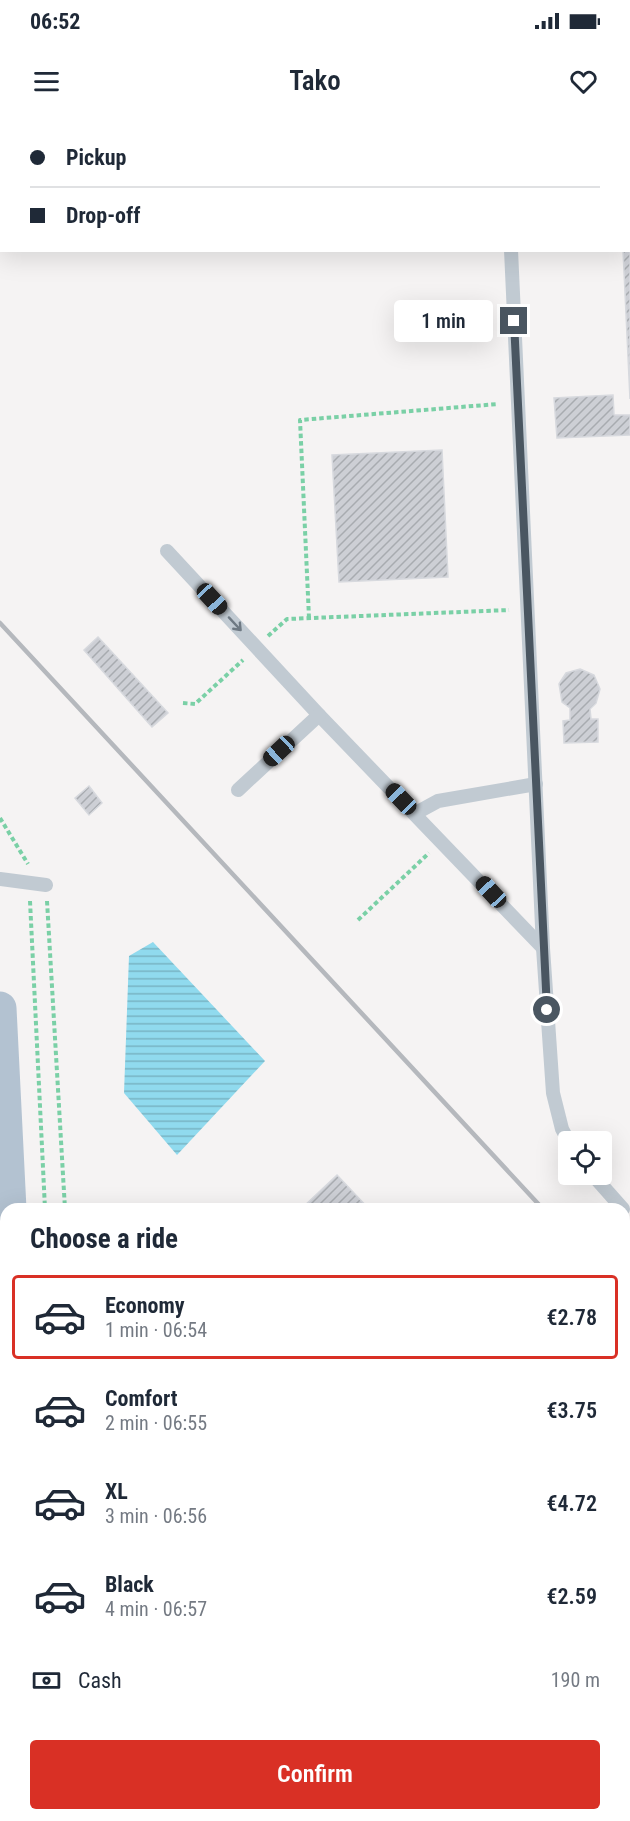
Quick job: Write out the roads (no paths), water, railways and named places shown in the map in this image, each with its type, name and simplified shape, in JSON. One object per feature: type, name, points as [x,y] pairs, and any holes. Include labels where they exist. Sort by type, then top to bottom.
[{"type":"main road","points":[[0,1008],[10,1203]]},
{"type":"lane","points":[[511,252],[543,948],[553,1093],[563,1131]]},
{"type":"lane","points":[[167,551],[319,715],[442,840],[543,948]]},
{"type":"lane","points":[[238,790],[319,715]]},
{"type":"lane","points":[[416,813],[438,801],[536,784]]},
{"type":"lane","points":[[0,879],[46,885]]},
{"type":"lane","points":[[601,1185],[617,1203]]},
{"type":"water","points":[[153,942],[265,1061],[177,1155],[124,1093],[129,956]]},
{"type":"railway","points":[[0,623],[537,1203]]}]
